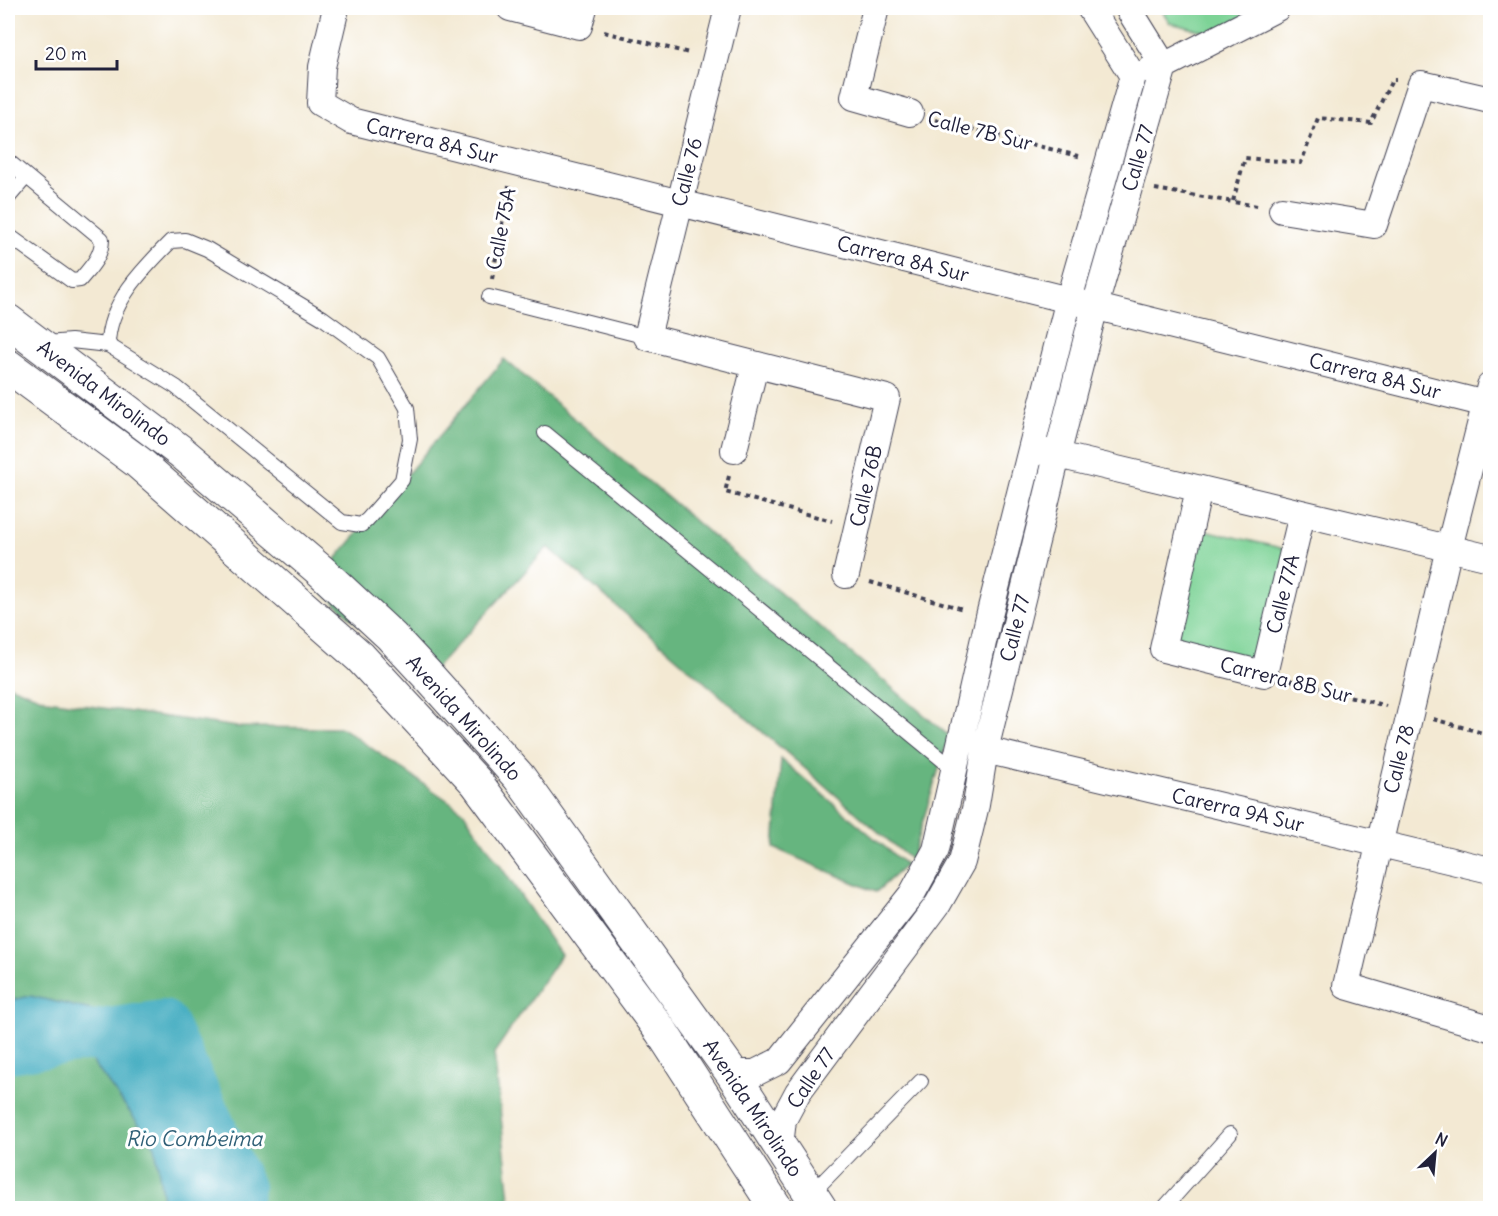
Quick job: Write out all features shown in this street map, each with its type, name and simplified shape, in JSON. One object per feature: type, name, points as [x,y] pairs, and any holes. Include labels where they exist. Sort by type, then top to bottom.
[{"type":"main road","name":"Avenida Mirolindo","points":[[8,321],[180,451],[321,571],[391,636],[519,777],[732,1073],[815,1201]]},
{"type":"main road","name":"Avenida Mirolindo","points":[[8,366],[138,462],[360,657],[476,782],[661,1031],[776,1209]]},
{"type":"street","name":"Carrera 8A Sur","points":[[336,8],[322,67],[320,103],[351,121],[1095,306],[1489,398]]},
{"type":"street","points":[[510,8],[582,17]]},
{"type":"street","name":"Calle 76","points":[[647,337],[728,8]]},
{"type":"street","name":"Calle 7B Sur","points":[[876,8],[854,97],[910,113]]},
{"type":"street","points":[[1090,8],[1133,76],[1164,66],[1277,8]]},
{"type":"street","points":[[1128,8],[1164,66]]},
{"type":"street","name":"Calle 77","points":[[780,1146],[783,1120],[798,1092],[938,904],[962,861],[985,750],[1095,306],[1164,66]]},
{"type":"street","name":"Calle 77","points":[[732,1073],[755,1073],[779,1061],[912,894],[936,850],[956,771],[989,616],[1069,299],[1133,76]]},
{"type":"street","points":[[1282,210],[1374,225],[1421,84],[1491,100]]},
{"type":"street","points":[[647,337],[755,366],[734,450]]},
{"type":"street","name":"Calle 76B","points":[[755,366],[887,398],[846,575]]},
{"type":"street","name":"Calle 78","points":[[1489,398],[1449,548],[1346,986],[1491,1028]]},
{"type":"street","points":[[1032,448],[1057,456],[1491,558]]},
{"type":"street","name":"Carrera 8B Sur","points":[[1198,489],[1163,650],[1264,674]]},
{"type":"street","name":"Calle 77A","points":[[1264,674],[1302,514]]},
{"type":"street","name":"Carerra 9A Sur","points":[[985,750],[1491,870]]},
{"type":"street","points":[[956,771],[980,777]]},
{"type":"lane","points":[[8,161],[102,239],[102,248],[96,262],[80,280],[72,281],[8,235]]},
{"type":"lane","points":[[8,198],[26,177]]},
{"type":"lane","points":[[39,344],[71,341],[108,345],[176,387],[342,522],[361,525],[402,480],[410,439],[407,408],[378,358],[323,318],[207,249],[185,240],[171,241],[152,260],[113,312],[108,328],[108,345]]},
{"type":"lane","points":[[489,297],[647,337]]},
{"type":"lane","points":[[545,433],[956,771]]},
{"type":"lane","points":[[815,1201],[921,1082]]},
{"type":"lane","points":[[1164,1209],[1230,1134]]},
{"type":"path","points":[[582,17],[714,59]]},
{"type":"path","points":[[1233,201],[1245,158],[1301,163],[1318,118],[1371,123],[1392,80],[1421,84]]},
{"type":"path","name":"Calle 7B Sur","points":[[910,113],[1106,164]]},
{"type":"path","name":"Calle 75A","points":[[489,297],[514,162]]},
{"type":"path","points":[[1131,185],[1282,210]]},
{"type":"path","points":[[725,492],[856,527]]},
{"type":"path","points":[[846,575],[989,616]]},
{"type":"path","name":"Carrera 8B Sur","points":[[1264,674],[1491,735]]},
{"type":"green space","points":[[1160,8],[1261,8],[1215,34],[1170,23]]},
{"type":"green space","points":[[504,359],[949,736],[911,860],[548,547],[421,684],[315,584]]},
{"type":"green space","points":[[1192,527],[1294,551],[1264,674],[1163,649]]},
{"type":"green space","points":[[8,685],[47,700],[237,727],[342,728],[463,811],[561,955],[494,1053],[511,1208],[8,1208]]},
{"type":"green space","points":[[781,759],[906,865],[876,892],[774,848]]},
{"type":"water","name":"Rio Combeima","points":[[30,996],[135,1020],[232,1121],[236,1208],[164,1208],[155,1146],[86,1053],[8,1047],[8,1001]]},
{"type":"waterway","points":[[8,1048],[163,1025],[239,1188],[234,1208]]}]
